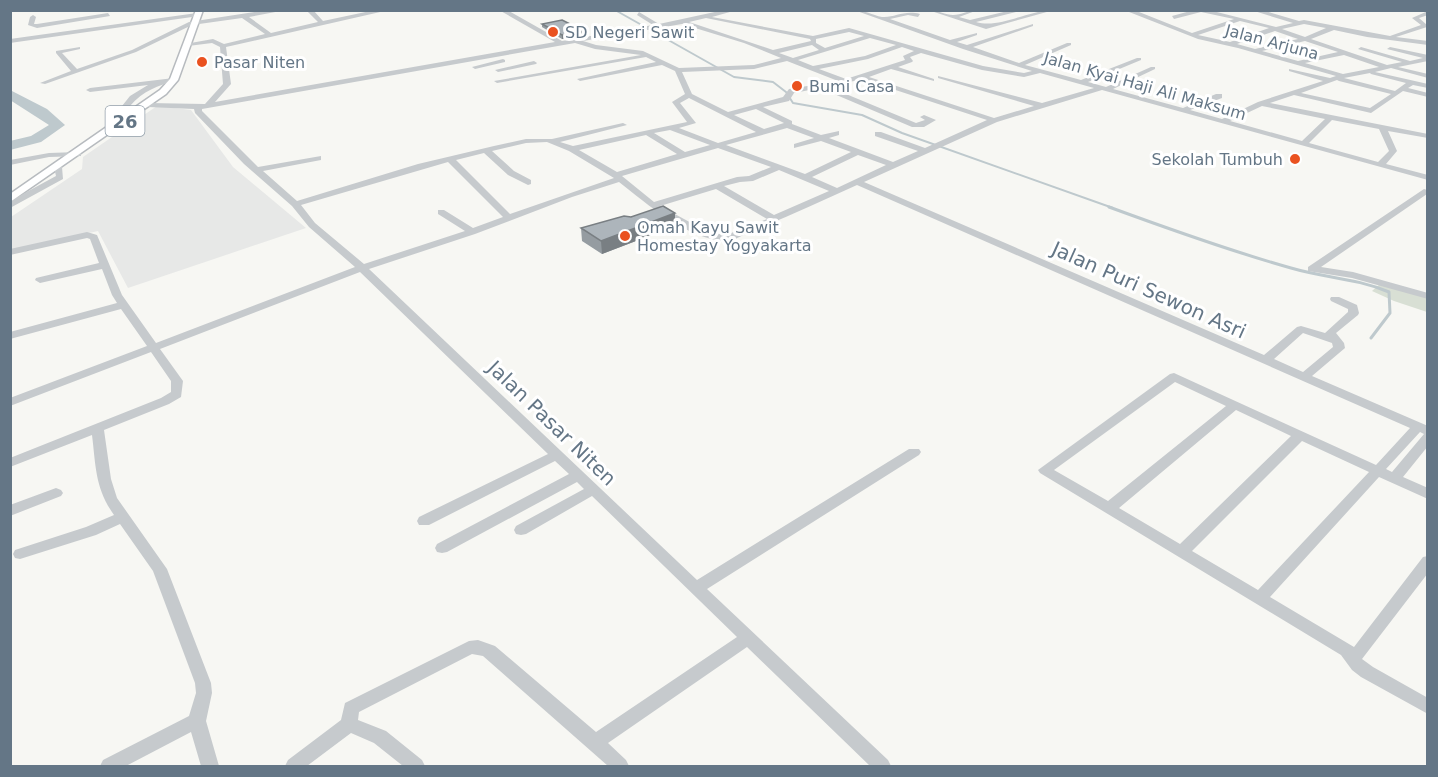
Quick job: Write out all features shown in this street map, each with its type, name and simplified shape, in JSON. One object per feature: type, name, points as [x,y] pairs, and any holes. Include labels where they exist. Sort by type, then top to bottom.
[{"type":"main road","name":"26","points":[[14,200],[148,105],[174,80],[198,16]]},
{"type":"street","points":[[69,13],[93,10]]},
{"type":"street","points":[[10,41],[151,20],[198,16],[244,16],[283,10]]},
{"type":"street","points":[[309,10],[321,23]]},
{"type":"street","points":[[188,44],[213,41],[223,46],[386,10]]},
{"type":"street","points":[[148,105],[203,107],[682,22],[734,10]]},
{"type":"street","name":"Jalan Kyai Haji Ali Maksum","points":[[857,10],[962,47],[1303,144],[1334,155]]},
{"type":"street","points":[[871,15],[891,10]]},
{"type":"street","points":[[951,17],[975,10]]},
{"type":"street","name":"Jalan Arjuna","points":[[1127,10],[1191,36],[1256,50],[1337,78]]},
{"type":"street","points":[[1254,10],[1298,23],[1428,43]]},
{"type":"street","points":[[933,11],[988,27],[1047,11]]},
{"type":"street","points":[[968,22],[1010,11],[1030,17]]},
{"type":"street","points":[[1174,17],[1199,11],[1241,19],[1389,67],[1428,76]]},
{"type":"street","points":[[33,17],[31,25],[37,26],[106,13],[117,26]]},
{"type":"street","points":[[507,13],[561,43]]},
{"type":"street","points":[[883,19],[913,13]]},
{"type":"street","points":[[1191,36],[1263,13]]},
{"type":"street","points":[[639,14],[658,26]]},
{"type":"street","points":[[1388,38],[1425,26],[1415,18],[1428,14]]},
{"type":"street","points":[[43,83],[134,51],[198,16]]},
{"type":"street","points":[[244,16],[269,34]]},
{"type":"street","points":[[705,17],[844,43]]},
{"type":"street","points":[[682,22],[746,42],[845,82]]},
{"type":"street","points":[[1232,44],[1298,23]]},
{"type":"street","points":[[930,55],[1031,25]]},
{"type":"street","points":[[1256,50],[1304,39],[1334,28]]},
{"type":"street","points":[[773,52],[846,29],[966,65],[1024,75],[1041,71]]},
{"type":"street","points":[[791,34],[805,30]]},
{"type":"street","points":[[746,42],[777,31]]},
{"type":"street","points":[[64,34],[85,57]]},
{"type":"street","points":[[949,42],[975,34]]},
{"type":"street","points":[[574,40],[590,46],[634,51],[678,70],[755,67],[868,37]]},
{"type":"street","points":[[814,39],[824,50]]},
{"type":"street","points":[[1019,64],[1069,44]]},
{"type":"street","points":[[203,107],[227,84],[223,46]]},
{"type":"street","points":[[813,68],[866,58],[900,46]]},
{"type":"street","points":[[1378,47],[1428,60]]},
{"type":"street","points":[[76,72],[58,52],[78,48]]},
{"type":"street","points":[[1361,49],[1415,62]]},
{"type":"street","points":[[728,114],[787,97],[792,91],[845,82],[892,67],[910,61],[905,57],[919,51]]},
{"type":"street","points":[[1298,63],[1344,53]]},
{"type":"street","points":[[498,54],[507,61]]},
{"type":"street","points":[[475,67],[539,55]]},
{"type":"street","points":[[497,81],[647,55]]},
{"type":"street","points":[[526,57],[547,72]]},
{"type":"street","points":[[866,58],[892,67],[1044,106]]},
{"type":"street","points":[[1082,82],[1139,59]]},
{"type":"street","points":[[1223,121],[1261,104],[1337,78],[1428,60]]},
{"type":"street","points":[[608,61],[626,72]]},
{"type":"street","points":[[498,70],[534,63]]},
{"type":"street","points":[[580,79],[626,72],[662,63]]},
{"type":"street","points":[[488,64],[510,79]]},
{"type":"street","points":[[922,83],[966,65]]},
{"type":"street","points":[[552,141],[572,149],[617,177],[653,205],[699,232],[722,238],[732,237],[994,120],[1105,88],[1153,68]]},
{"type":"street","points":[[678,70],[689,95],[763,132]]},
{"type":"street","points":[[1292,70],[1428,95]]},
{"type":"street","points":[[1366,71],[1428,86]]},
{"type":"street","points":[[863,76],[994,120]]},
{"type":"street","points":[[90,90],[174,80]]},
{"type":"street","points":[[138,112],[130,111],[126,106],[133,98],[160,81]]},
{"type":"street","points":[[1292,93],[1373,111],[1412,82]]},
{"type":"street","points":[[820,86],[915,125],[921,125],[933,116],[942,123]]},
{"type":"street","points":[[904,90],[913,87]]},
{"type":"street","points":[[572,149],[693,122],[676,102],[689,95]]},
{"type":"street","points":[[1184,110],[1219,96]]},
{"type":"street","points":[[1261,104],[1382,127],[1425,139]]},
{"type":"street","points":[[942,109],[950,105]]},
{"type":"street","points":[[755,106],[789,123],[787,125]]},
{"type":"street","name":"Jalan Pasar Niten","points":[[203,107],[198,111],[204,118],[295,204],[312,225],[362,268],[882,766]]},
{"type":"street","points":[[1348,121],[1362,110]]},
{"type":"street","points":[[1303,144],[1330,118]]},
{"type":"street","points":[[10,402],[362,268],[472,232],[661,161],[787,125],[892,165]]},
{"type":"street","points":[[295,204],[486,150],[526,141],[552,141],[623,126]]},
{"type":"street","points":[[1264,138],[1334,155],[1378,170],[1383,169],[1382,165],[1393,151],[1382,127]]},
{"type":"street","points":[[671,128],[837,191]]},
{"type":"street","points":[[648,133],[684,155]]},
{"type":"street","points":[[797,146],[836,133]]},
{"type":"street","points":[[878,134],[925,151]]},
{"type":"street","points":[[1386,136],[1425,139]]},
{"type":"street","points":[[486,150],[510,173],[528,182]]},
{"type":"street","points":[[805,177],[857,152]]},
{"type":"street","points":[[10,163],[49,155],[78,154]]},
{"type":"street","points":[[652,155],[661,161]]},
{"type":"street","points":[[257,170],[318,158]]},
{"type":"street","points":[[450,159],[509,218]]},
{"type":"street","points":[[1382,165],[1428,178]]},
{"type":"street","points":[[653,205],[740,179],[750,179],[777,168]]},
{"type":"street","name":"Jalan Puri Sewon Asri","points":[[857,182],[1423,429]]},
{"type":"street","points":[[716,186],[774,219]]},
{"type":"street","points":[[1424,192],[1312,269],[1353,275],[1428,296]]},
{"type":"street","points":[[441,212],[472,232]]},
{"type":"street","points":[[10,252],[91,235],[94,237],[123,305],[140,325],[153,349],[177,381],[177,394],[165,401],[10,463]]},
{"type":"street","points":[[40,280],[104,265]]},
{"type":"street","points":[[1304,377],[1339,348],[1330,333],[1354,313],[1355,310],[1335,299]]},
{"type":"street","points":[[10,336],[123,305]]},
{"type":"street","points":[[1266,360],[1301,329],[1334,340]]},
{"type":"street","points":[[1428,494],[1172,377],[1045,470],[1348,653],[1367,672],[1428,707]]},
{"type":"street","points":[[1108,509],[1236,405]]},
{"type":"street","points":[[97,427],[104,479],[110,499],[160,569],[199,672],[204,693],[197,721],[210,766]]},
{"type":"street","points":[[1259,599],[1405,440],[1423,429]]},
{"type":"street","points":[[1181,552],[1300,435]]},
{"type":"street","points":[[1405,440],[1423,442]]},
{"type":"street","points":[[1394,479],[1423,442]]},
{"type":"street","points":[[696,588],[914,452]]},
{"type":"street","points":[[424,521],[556,455]]},
{"type":"street","points":[[1391,457],[1406,464]]},
{"type":"street","points":[[442,548],[577,476]]},
{"type":"street","points":[[521,530],[592,490]]},
{"type":"street","points":[[10,511],[56,493]]},
{"type":"street","points":[[20,554],[91,531],[124,517]]},
{"type":"street","points":[[1348,653],[1359,653],[1428,561]]},
{"type":"street","points":[[595,742],[748,638]]},
{"type":"street","points":[[294,766],[349,724],[351,708],[460,653],[478,647],[489,651],[620,766]]},
{"type":"street","points":[[109,766],[197,721]]},
{"type":"street","points":[[349,724],[380,737],[416,766]]},
{"type":"shaded area","name":"Pasar Niten","points":[[157,106],[191,110],[233,167],[306,228],[128,288],[98,231],[11,250],[11,217],[82,169],[83,157]]},
{"type":"shaded area","points":[[1380,284],[1427,297],[1427,312],[1372,291]]},
{"type":"building","points":[[562,20],[584,31],[562,35],[542,24]]},
{"type":"building","points":[[663,206],[675,213],[601,241],[581,228],[624,216],[631,217]]},
{"type":"waterway","points":[[615,10],[734,77],[773,82],[786,92],[793,103],[862,115],[902,133],[1113,208]]},
{"type":"waterway","points":[[10,94],[42,112],[58,125],[36,139],[10,146]]},
{"type":"waterway","points":[[1109,207],[1268,261],[1377,287],[1389,292],[1390,313],[1371,338]]},
{"type":"place","name":"SD Negeri Sawit","points":[[553,32]]},
{"type":"place","name":"Pasar Niten","points":[[202,62]]},
{"type":"place","name":"Bumi Casa","points":[[797,86]]},
{"type":"place","name":"Sekolah Tumbuh","points":[[1295,159]]},
{"type":"place","name":"Omah Kayu Sawit Homestay Yogyakarta","points":[[625,236]]}]
